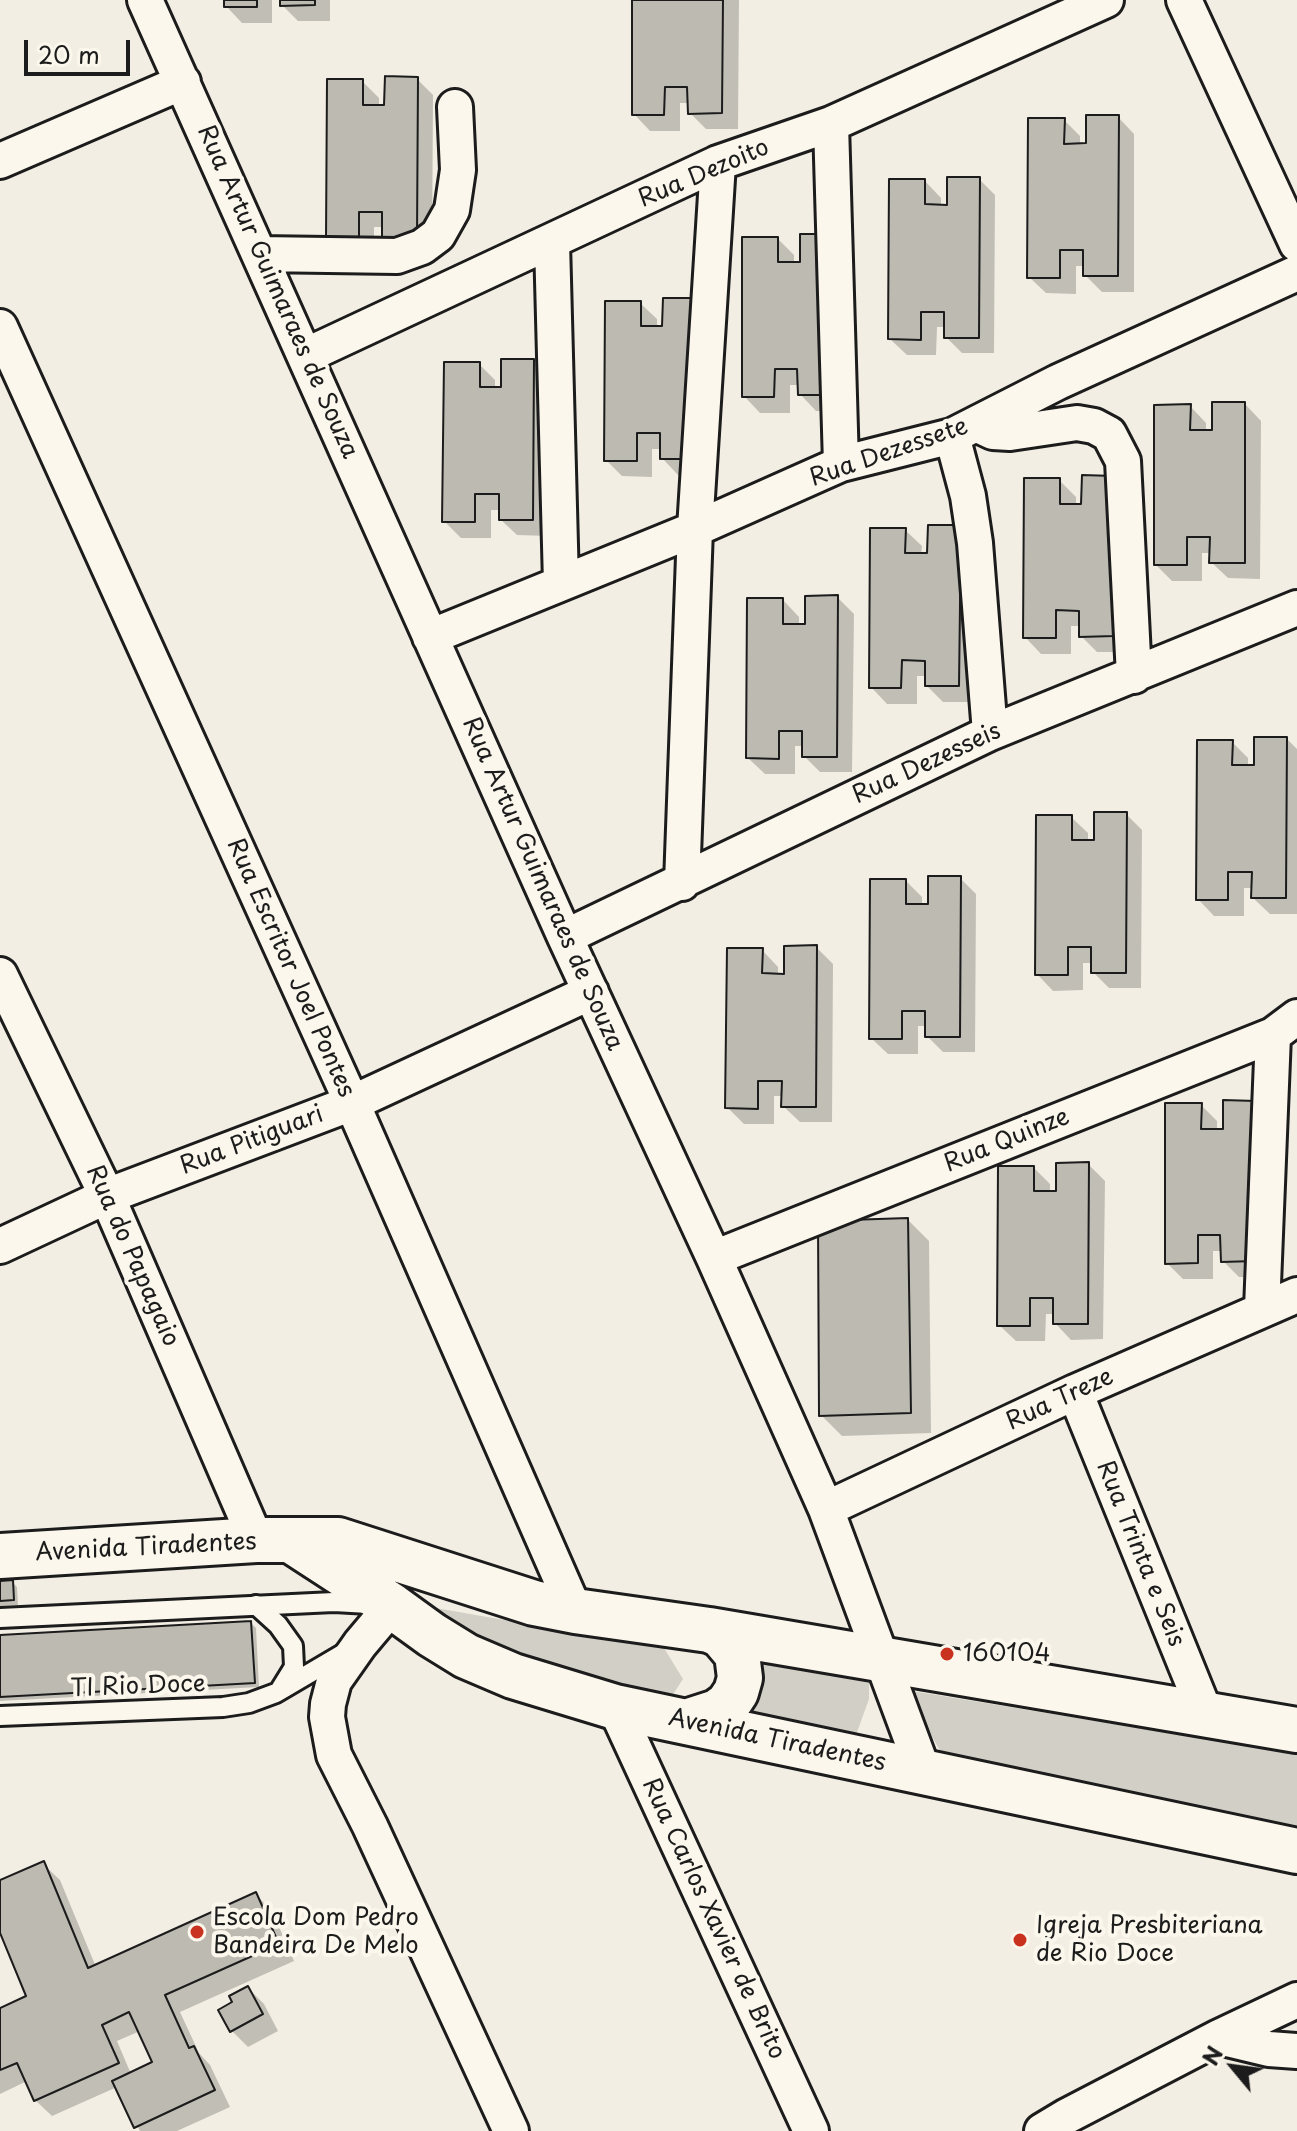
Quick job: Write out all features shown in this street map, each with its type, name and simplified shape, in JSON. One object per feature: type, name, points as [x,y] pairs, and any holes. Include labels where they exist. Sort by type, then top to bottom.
[{"type":"street","name":"Rua Artur Guimaraes de Souza","points":[[145,0],[565,937],[826,1509],[924,1773]]},
{"type":"street","name":"Rua Dezoito","points":[[305,356],[718,163],[831,124],[1106,0]]},
{"type":"street","points":[[1184,0],[1297,244]]},
{"type":"street","points":[[0,161],[183,82]]},
{"type":"street","points":[[259,254],[397,256],[422,247],[438,235],[452,210],[458,170],[455,107]]},
{"type":"street","points":[[831,124],[841,464]]},
{"type":"street","points":[[682,883],[695,529],[718,163]]},
{"type":"street","points":[[552,242],[561,583]]},
{"type":"street","name":"Rua Dezessete","points":[[430,637],[695,529],[841,464],[964,430],[1058,382],[1297,273]]},
{"type":"street","name":"Rua Escritor Joel Pontes","points":[[0,327],[352,1103],[554,1607]]},
{"type":"street","points":[[990,733],[964,430],[1010,433],[1077,423],[1094,426],[1109,434],[1123,461],[1134,676]]},
{"type":"street","name":"Rua Dezesseis","points":[[565,937],[990,733],[1297,608]]},
{"type":"street","name":"Rua do Papagaio","points":[[0,975],[274,1541]]},
{"type":"street","name":"Rua Pitiguari","points":[[0,1246],[107,1196],[352,1103],[591,992]]},
{"type":"street","points":[[1262,1309],[1285,1026]]},
{"type":"street","name":"Rua Quinze","points":[[714,1258],[1285,1026]]},
{"type":"street","name":"Rua Treze","points":[[826,1509],[1075,1392],[1297,1295]]},
{"type":"street","name":"Rua Trinta e Seis","points":[[1075,1392],[1206,1715]]},
{"type":"street","name":"Avenida Tiradentes","points":[[0,1556],[338,1540],[554,1607],[709,1630],[1297,1730]]},
{"type":"street","name":"Avenida Tiradentes","points":[[274,1541],[392,1606],[466,1656],[513,1676],[615,1707],[1297,1851]]},
{"type":"street","points":[[506,2129],[370,1826],[334,1755],[328,1704],[334,1681],[392,1606],[447,1596],[554,1607]]},
{"type":"street","points":[[686,1722],[717,1712],[728,1704],[740,1678],[737,1654],[721,1635],[709,1630]]},
{"type":"street","name":"Rua Carlos Xavier de Brito","points":[[615,1707],[811,2131]]},
{"type":"street","points":[[1042,2131],[1219,2037],[1297,2000]]},
{"type":"street","points":[[1219,2037],[1269,2049],[1297,2051]]},
{"type":"lane","points":[[0,1618],[334,1602],[392,1606]]},
{"type":"lane","points":[[256,1605],[278,1625],[293,1646],[294,1667],[288,1680],[276,1693]]},
{"type":"lane","name":"TI Rio Doce","points":[[0,1716],[223,1707],[249,1703],[276,1693],[360,1644]]},
{"type":"shaded area","points":[[413,1604],[664,1648],[683,1679],[670,1699],[489,1664]]},
{"type":"shaded area","points":[[762,1657],[869,1683],[869,1699],[852,1746],[777,1724],[739,1703]]},
{"type":"shaded area","points":[[906,1690],[1297,1754],[1297,1841],[952,1772]]},
{"type":"building","points":[[224,0],[257,0],[257,7],[224,7]]},
{"type":"building","points":[[280,0],[315,0],[315,5],[280,6]]},
{"type":"building","points":[[632,0],[723,0],[722,113],[688,114],[687,87],[665,87],[664,115],[632,115]]},
{"type":"building","points":[[385,76],[418,77],[417,238],[382,238],[382,212],[359,212],[359,239],[326,239],[327,79],[363,79],[363,105],[384,105]]},
{"type":"building","points":[[1086,115],[1119,115],[1118,276],[1083,276],[1083,250],[1060,250],[1060,278],[1027,278],[1028,118],[1065,118],[1064,144],[1086,143]]},
{"type":"building","points":[[947,177],[980,177],[979,338],[944,338],[944,312],[921,312],[921,340],[888,339],[889,179],[925,179],[925,204],[947,205]]},
{"type":"building","points":[[800,234],[834,234],[832,395],[798,395],[797,369],[775,369],[774,397],[742,397],[742,237],[778,237],[778,262],[800,262]]},
{"type":"building","points":[[663,298],[696,298],[695,459],[660,459],[660,433],[637,433],[637,461],[604,461],[605,301],[641,301],[641,326],[662,326]]},
{"type":"building","points":[[501,359],[534,359],[533,520],[499,520],[499,494],[475,494],[475,522],[442,522],[444,362],[480,362],[480,387],[501,387]]},
{"type":"building","points":[[1212,402],[1245,402],[1245,563],[1209,563],[1210,537],[1187,537],[1187,565],[1154,565],[1154,405],[1191,404],[1190,430],[1212,430]]},
{"type":"building","points":[[1082,475],[1114,476],[1114,636],[1079,637],[1079,611],[1056,610],[1056,638],[1023,638],[1024,478],[1060,478],[1060,504],[1081,504]]},
{"type":"building","points":[[928,525],[961,525],[959,686],[925,686],[925,661],[902,660],[901,688],[869,688],[870,528],[906,528],[905,553],[927,553]]},
{"type":"building","points":[[838,595],[837,757],[802,757],[802,731],[779,731],[779,759],[746,758],[747,598],[783,598],[783,624],[805,624],[805,596]]},
{"type":"building","points":[[1254,737],[1287,737],[1286,898],[1251,898],[1252,872],[1228,872],[1228,900],[1196,900],[1197,740],[1233,740],[1232,765],[1254,765]]},
{"type":"building","points":[[1094,812],[1127,812],[1126,973],[1091,973],[1091,947],[1068,947],[1068,975],[1035,975],[1036,815],[1072,815],[1072,840],[1094,840]]},
{"type":"building","points":[[928,876],[961,876],[960,1037],[925,1037],[925,1011],[902,1011],[902,1039],[869,1039],[870,879],[906,879],[906,904],[928,904]]},
{"type":"building","points":[[817,945],[816,1107],[781,1107],[782,1081],[758,1081],[758,1109],[725,1108],[727,948],[763,948],[762,973],[784,974],[784,946]]},
{"type":"building","points":[[1223,1100],[1256,1101],[1256,1261],[1221,1262],[1220,1235],[1198,1235],[1198,1263],[1165,1264],[1165,1103],[1202,1103],[1201,1129],[1223,1129]]},
{"type":"building","points":[[1089,1162],[1088,1324],[1053,1324],[1053,1298],[1030,1298],[1030,1326],[997,1326],[998,1166],[1034,1166],[1034,1191],[1056,1191],[1056,1163]]},
{"type":"building","points":[[908,1218],[911,1413],[819,1416],[818,1221]]},
{"type":"building","points":[[13,1580],[14,1600],[0,1601],[0,1581]]},
{"type":"building","points":[[251,1621],[255,1683],[0,1697],[0,1635]]},
{"type":"building","points":[[44,1861],[88,1968],[256,1892],[279,1944],[165,1995],[189,2048],[194,2046],[215,2090],[134,2128],[112,2081],[152,2062],[129,2012],[102,2025],[119,2063],[34,2101],[17,2063],[0,2070],[0,2008],[26,1996],[0,1933],[0,1880]]},
{"type":"building","points":[[248,1986],[263,2014],[230,2032],[218,2010],[232,2002],[229,1996]]},
{"type":"place","name":"160104","points":[[947,1654]]},
{"type":"place","name":"Escola Dom Pedro Bandeira De Melo","points":[[197,1932]]},
{"type":"place","name":"Igreja Presbiteriana de Rio Doce","points":[[1020,1940]]}]
